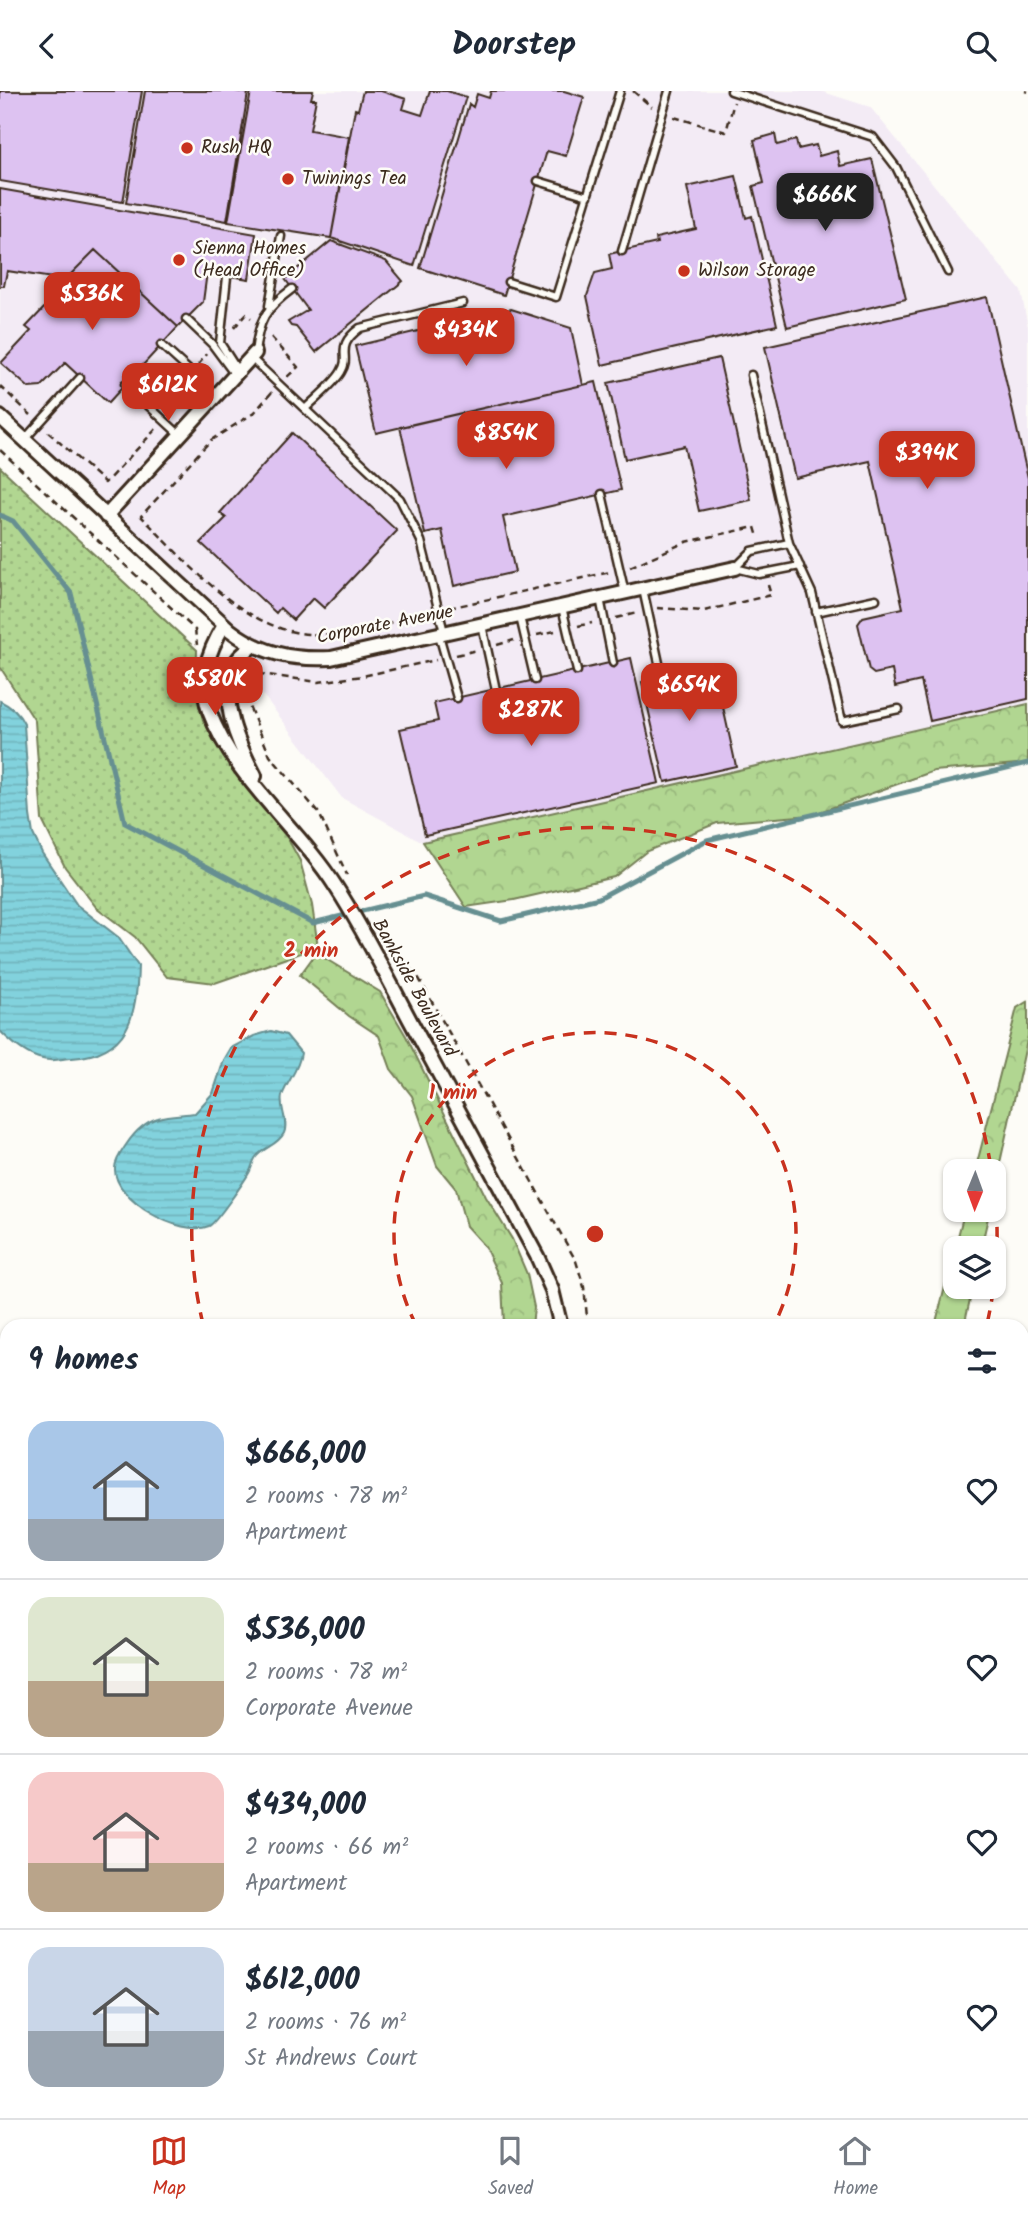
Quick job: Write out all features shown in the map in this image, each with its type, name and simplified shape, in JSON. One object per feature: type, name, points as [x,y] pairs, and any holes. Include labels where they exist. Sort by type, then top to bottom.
[{"type":"street","points":[[106,516],[252,355]]},
{"type":"street","name":"Corporate Avenue","points":[[0,417],[224,625],[252,646],[284,657],[331,658],[736,568]]},
{"type":"street","name":"Bankside Boulevard","points":[[224,625],[209,654],[203,683],[208,710],[242,769],[336,886],[537,1257],[552,1290],[559,1319]]},
{"type":"street","name":"Bankside Boulevard","points":[[252,646],[234,666],[230,678],[230,706],[239,743],[264,795]]},
{"type":"lane","points":[[508,282],[556,297],[620,91]]},
{"type":"lane","points":[[622,251],[668,91]]},
{"type":"lane","points":[[734,93],[873,137],[896,167],[948,272]]},
{"type":"lane","points":[[538,181],[588,196]]},
{"type":"lane","points":[[281,236],[270,306],[257,335],[252,355],[400,499],[421,541],[457,698]]},
{"type":"lane","points":[[227,277],[220,343],[237,373]]},
{"type":"lane","points":[[270,306],[292,289]]},
{"type":"lane","points":[[305,409],[343,371],[345,344],[360,328],[463,303]]},
{"type":"lane","points":[[186,319],[237,373]]},
{"type":"lane","points":[[161,345],[216,395]]},
{"type":"lane","points":[[751,375],[789,543],[811,593],[842,721],[899,709]]},
{"type":"lane","points":[[24,440],[80,378]]},
{"type":"lane","points":[[125,384],[180,435]]},
{"type":"lane","points":[[602,494],[625,593]]},
{"type":"lane","points":[[789,543],[752,551],[736,568],[759,574],[800,566]]},
{"type":"lane","points":[[643,589],[662,677]]},
{"type":"lane","points":[[600,599],[613,663]]},
{"type":"lane","points":[[816,612],[876,599]]},
{"type":"lane","points":[[562,607],[576,671]]},
{"type":"lane","points":[[520,617],[535,680]]},
{"type":"lane","points":[[482,625],[496,689]]},
{"type":"path","points":[[633,91],[662,113],[726,132],[734,93]]},
{"type":"path","points":[[0,386],[105,483]]},
{"type":"path","points":[[0,450],[195,630],[197,648]]},
{"type":"path","points":[[249,672],[249,706],[270,756],[319,813],[351,883]]},
{"type":"path","points":[[388,949],[417,975],[576,1261],[584,1287],[587,1319]]},
{"type":"shaded area","points":[[0,91],[820,91],[870,107],[1021,291],[1028,327],[1028,704],[423,842],[342,798],[253,682],[258,662],[230,630],[0,417]]},
{"type":"green space","points":[[0,467],[197,650],[196,690],[203,720],[234,770],[288,839],[300,861],[312,905],[318,947],[215,983],[167,977],[135,937],[96,907],[65,867],[42,820],[35,721],[0,667]]},
{"type":"green space","points":[[1028,704],[1028,763],[934,771],[811,815],[717,823],[647,851],[614,877],[514,900],[466,907],[423,842]]},
{"type":"green space","points":[[316,953],[380,992],[406,1036],[486,1197],[512,1239],[527,1274],[534,1307],[533,1319],[504,1319],[502,1283],[485,1247],[466,1226],[456,1189],[437,1166],[412,1096],[391,1069],[379,1036],[349,1016],[300,975]]},
{"type":"green space","points":[[1028,1001],[1028,1036],[1001,1159],[978,1159],[1017,1008]]},
{"type":"green space","points":[[962,1222],[987,1222],[984,1236],[958,1236]]},
{"type":"green space","points":[[943,1295],[943,1299],[970,1299],[966,1319],[937,1319]]},
{"type":"water","points":[[0,701],[14,710],[24,724],[30,815],[33,834],[42,853],[77,905],[118,937],[138,966],[135,1001],[126,1029],[118,1040],[106,1049],[91,1055],[43,1059],[23,1050],[0,1031]]},
{"type":"water","points":[[271,1031],[286,1035],[301,1053],[298,1065],[282,1096],[285,1128],[281,1137],[256,1157],[237,1191],[209,1226],[182,1227],[136,1204],[117,1180],[115,1168],[132,1136],[153,1120],[195,1113],[213,1093],[231,1048]]},
{"type":"building","points":[[0,91],[142,91],[123,202],[0,181]]},
{"type":"building","name":"Rush HQ","points":[[145,91],[248,93],[227,221],[126,203]]},
{"type":"building","name":"Twinings Tea","points":[[251,91],[313,91],[311,99],[316,99],[310,130],[349,137],[331,238],[228,222]]},
{"type":"building","points":[[363,91],[381,91],[406,99],[403,109],[422,115],[430,91],[447,91],[466,97],[414,266],[331,238],[355,109],[358,110]]},
{"type":"building","points":[[491,91],[564,91],[584,97],[566,156],[547,151],[504,295],[420,268],[469,104],[473,107],[477,94],[489,98]]},
{"type":"building","points":[[775,134],[777,145],[796,140],[798,149],[816,145],[819,156],[837,151],[840,166],[872,159],[906,299],[787,327],[753,186],[764,183],[754,140]]},
{"type":"building","name":"Wilson Storage","points":[[736,176],[746,218],[752,216],[777,325],[602,365],[587,296],[595,273],[612,269],[609,254],[657,243],[656,238],[696,229],[687,187]]},
{"type":"building","name":"Sienna Homes (Head Office)","points":[[0,189],[256,234],[249,279],[207,272],[203,302],[178,327],[95,250],[65,280],[7,271],[4,286],[0,286]]},
{"type":"building","points":[[331,241],[386,261],[403,281],[316,352],[296,327],[288,322],[308,310],[285,279]]},
{"type":"building","points":[[95,250],[178,327],[108,403],[65,363],[41,387],[29,388],[1,363],[31,331],[26,327],[68,283],[65,280]]},
{"type":"building","points":[[987,297],[1028,478],[1028,699],[930,721],[921,681],[895,687],[892,670],[874,674],[869,670],[858,624],[863,617],[903,608],[870,461],[795,478],[765,347]]},
{"type":"building","points":[[511,309],[571,328],[583,385],[376,433],[355,346]]},
{"type":"building","points":[[719,358],[751,500],[699,511],[684,446],[625,459],[608,383]]},
{"type":"building","points":[[596,382],[621,490],[503,517],[515,572],[454,586],[442,530],[425,534],[400,427]]},
{"type":"building","points":[[292,433],[397,531],[324,608],[313,598],[293,620],[280,608],[276,613],[201,543],[226,518],[220,513]]},
{"type":"building","points":[[631,658],[659,783],[425,835],[400,729],[438,721],[434,703]]},
{"type":"building","points":[[691,664],[696,670],[714,666],[736,766],[665,782],[642,682],[673,675],[674,668]]},
{"type":"waterway","points":[[0,515],[13,521],[71,593],[125,823],[313,923],[424,896],[501,921],[599,898],[707,840],[1028,763]]},
{"type":"place","name":"Rush HQ","points":[[187,148]]},
{"type":"place","name":"Twinings Tea","points":[[288,179]]},
{"type":"place","name":"Sienna Homes (Head Office)","points":[[179,260]]},
{"type":"place","name":"Wilson Storage","points":[[684,271]]}]
